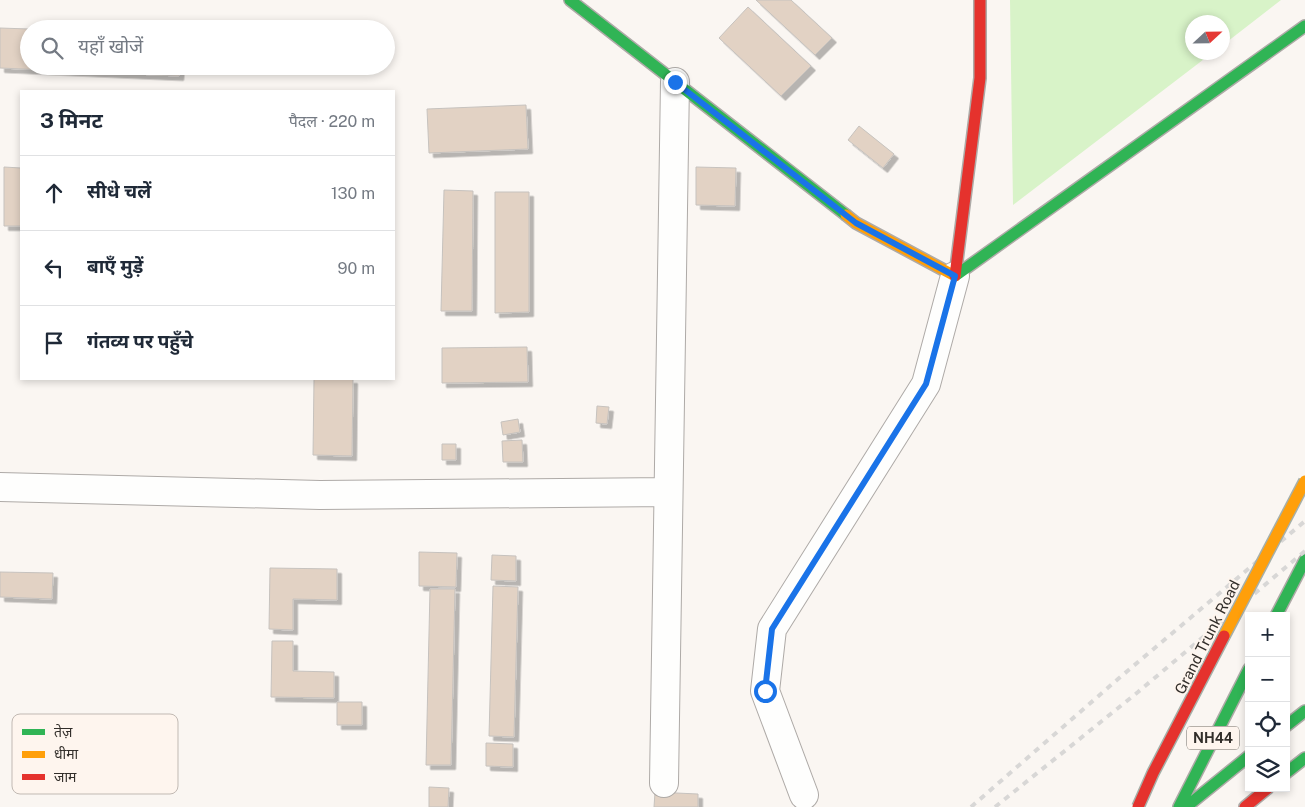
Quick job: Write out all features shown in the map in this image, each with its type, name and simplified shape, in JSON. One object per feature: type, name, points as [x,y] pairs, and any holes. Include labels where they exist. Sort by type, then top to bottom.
[{"type":"main road","points":[[570,0],[856,223],[955,276]]},
{"type":"main road","points":[[955,276],[980,78],[980,0]]},
{"type":"main road","points":[[955,276],[1305,26]]},
{"type":"main road","name":"Grand Trunk Road","points":[[1138,807],[1153,773],[1305,481]]},
{"type":"main road","points":[[1278,612],[1305,560]]},
{"type":"main road","name":"NH44","points":[[1179,807],[1245,677]]},
{"type":"main road","points":[[1290,723],[1305,711]]},
{"type":"main road","points":[[1290,770],[1305,758]]},
{"type":"main road","points":[[1186,807],[1245,759]]},
{"type":"main road","points":[[1244,807],[1263,792]]},
{"type":"street","points":[[664,783],[675,82]]},
{"type":"street","points":[[804,795],[765,691],[772,629],[926,384],[955,276]]},
{"type":"street","points":[[0,487],[320,495],[668,492]]},
{"type":"green space","points":[[1010,0],[1281,0],[1230,40],[1230,15],[1185,15],[1185,60],[1203,60],[1013,205]]},
{"type":"building","points":[[756,0],[791,0],[832,38],[815,55]]},
{"type":"building","points":[[748,7],[811,66],[781,96],[719,38]]},
{"type":"building","points":[[0,28],[20,29],[20,69],[0,68]]},
{"type":"building","points":[[526,105],[528,149],[429,153],[427,109]]},
{"type":"building","points":[[859,126],[894,154],[883,168],[848,140]]},
{"type":"building","points":[[4,167],[20,168],[20,226],[4,226]]},
{"type":"building","points":[[696,167],[736,168],[735,206],[696,205]]},
{"type":"building","points":[[444,190],[473,191],[472,311],[441,311]]},
{"type":"building","points":[[495,192],[529,192],[529,312],[495,313]]},
{"type":"building","points":[[527,347],[528,382],[442,383],[442,348]]},
{"type":"building","points":[[314,380],[353,380],[352,456],[313,455]]},
{"type":"building","points":[[597,406],[609,407],[607,424],[596,423]]},
{"type":"building","points":[[518,419],[520,432],[503,435],[501,422]]},
{"type":"building","points":[[522,440],[523,462],[503,462],[502,441]]},
{"type":"building","points":[[442,444],[456,444],[456,460],[442,460]]},
{"type":"building","points":[[419,552],[457,553],[456,587],[419,586]]},
{"type":"building","points":[[492,555],[516,556],[516,581],[491,580]]},
{"type":"building","points":[[270,568],[337,569],[337,600],[293,599],[293,630],[269,629]]},
{"type":"building","points":[[0,572],[53,573],[52,599],[0,597]]},
{"type":"building","points":[[493,586],[518,587],[514,737],[489,736]]},
{"type":"building","points":[[430,589],[455,589],[451,765],[426,765]]},
{"type":"building","points":[[272,641],[293,641],[293,671],[334,672],[334,698],[271,697]]},
{"type":"building","points":[[337,702],[362,702],[362,725],[337,725]]},
{"type":"building","points":[[486,743],[513,744],[513,767],[486,766]]},
{"type":"building","points":[[429,787],[449,788],[448,807],[429,807]]},
{"type":"building","points":[[655,792],[698,794],[698,807],[654,807]]},
{"type":"railway","points":[[971,807],[1118,679],[1305,521]]},
{"type":"railway","points":[[995,807],[1138,692],[1305,551]]},
{"type":"traffic: fast","points":[[570,0],[846,215]]},
{"type":"traffic: fast","points":[[955,276],[1305,26]]},
{"type":"traffic: fast","points":[[1278,612],[1305,560]]},
{"type":"traffic: fast","points":[[1179,807],[1245,677]]},
{"type":"traffic: fast","points":[[1290,723],[1305,711]]},
{"type":"traffic: fast","points":[[1290,770],[1305,758]]},
{"type":"traffic: fast","points":[[1186,807],[1245,759]]},
{"type":"traffic: slow","points":[[846,215],[856,223],[955,276]]},
{"type":"traffic: slow","points":[[1224,636],[1305,481]]},
{"type":"traffic: jam","points":[[955,276],[980,78],[980,0]]},
{"type":"traffic: jam","points":[[1138,807],[1153,773],[1224,636]]},
{"type":"traffic: jam","points":[[1245,807],[1263,792]]},
{"type":"route","points":[[675,82],[856,223],[955,276],[926,384],[772,629],[765,691]]}]
